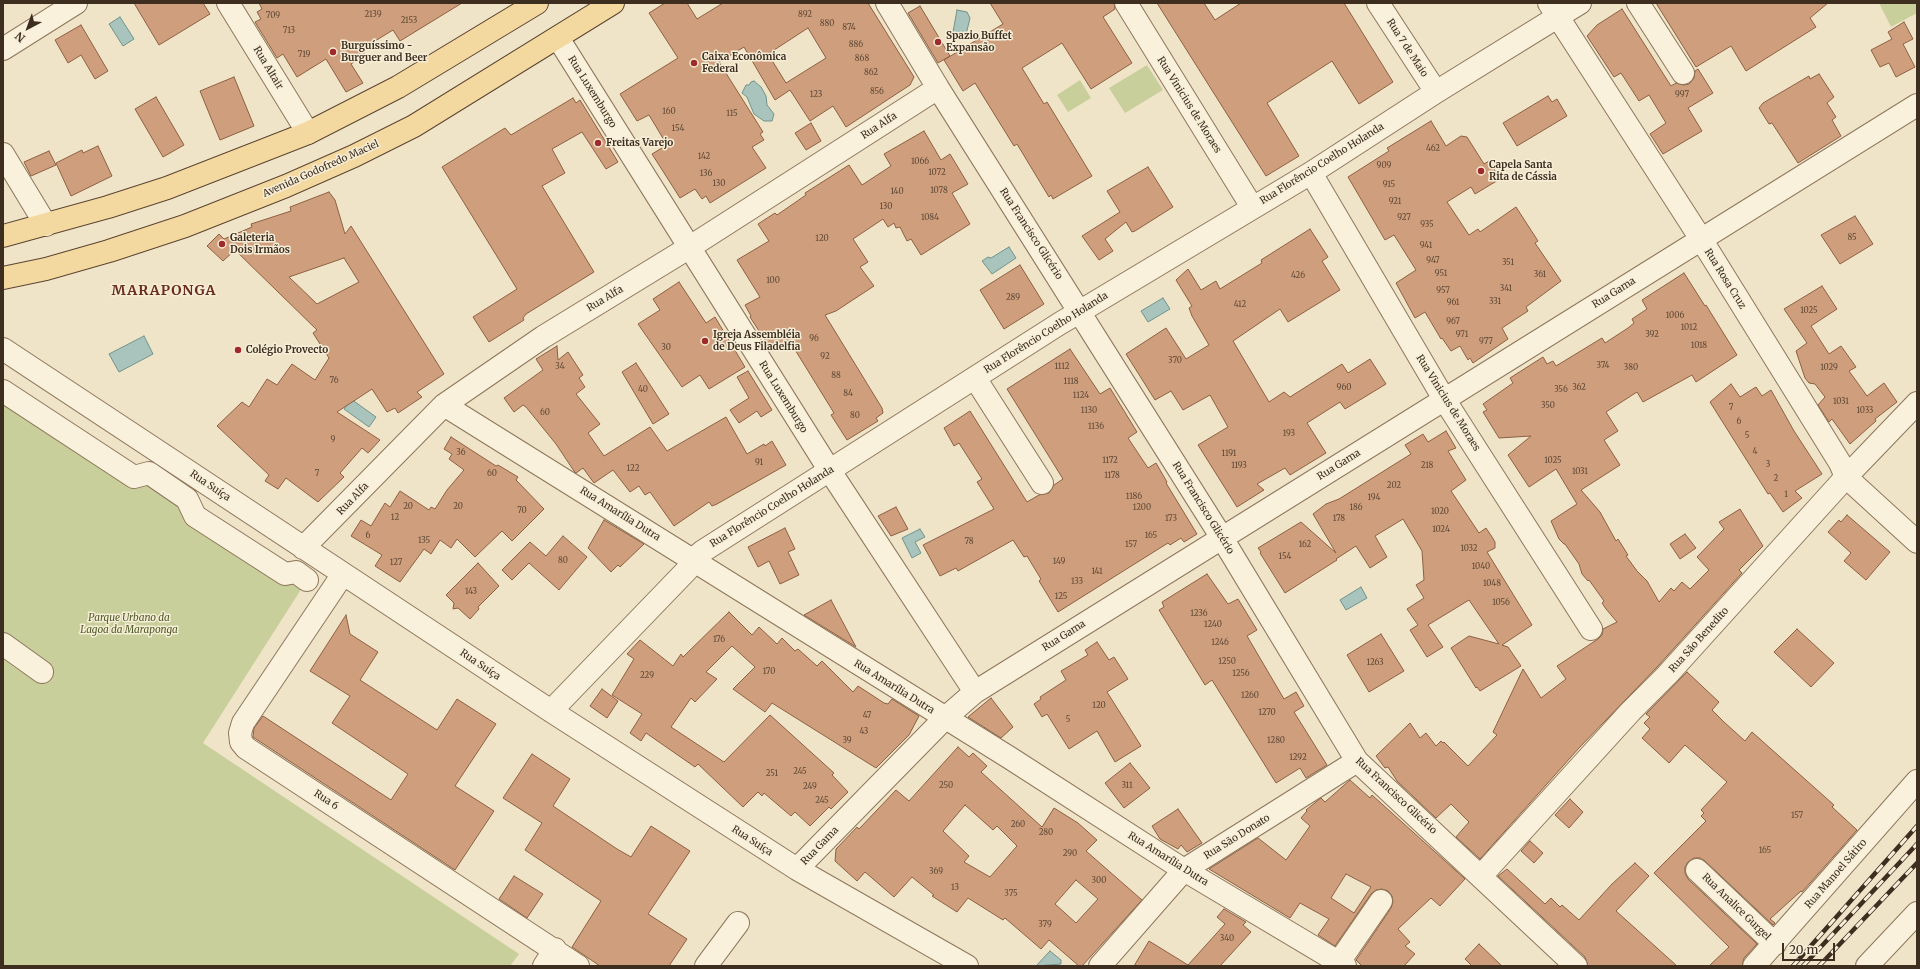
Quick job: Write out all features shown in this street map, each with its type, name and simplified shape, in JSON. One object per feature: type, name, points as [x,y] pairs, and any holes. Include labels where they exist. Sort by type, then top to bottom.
[{"type":"main road","points":[[3,236],[46,225],[167,188],[308,133],[398,87],[535,3]]},
{"type":"main road","name":"Avenida Godofredo Maciel","points":[[3,278],[46,269],[109,251],[185,226],[286,186],[354,156],[414,126],[482,82],[558,38],[613,3]]},
{"type":"street","points":[[3,48],[76,3]]},
{"type":"street","name":"Rua Altair","points":[[228,3],[308,133]]},
{"type":"street","name":"Rua Francisco Glicério","points":[[887,3],[938,88],[1222,538],[1356,761],[1576,966]]},
{"type":"street","name":"Rua Vinicius de Moraes","points":[[1126,3],[1252,207]]},
{"type":"street","name":"Rua 7 de Maio","points":[[1378,3],[1436,92]]},
{"type":"street","name":"Rua Florêncio Coelho Holanda","points":[[551,711],[688,569],[692,560],[703,551],[1080,311],[1311,173],[1436,92],[1553,10],[1580,3]]},
{"type":"street","points":[[1638,3],[1683,73]]},
{"type":"street","name":"Rua Rosa Cruz","points":[[1553,10],[1700,239],[1840,463],[1846,477],[1917,542]]},
{"type":"street","name":"Rua Luxemburgo","points":[[558,38],[830,470],[975,692]]},
{"type":"street","name":"Rua Alfa","points":[[303,548],[444,405],[542,336],[690,247],[938,88]]},
{"type":"street","name":"Rua Gama","points":[[797,869],[945,718],[975,692],[1917,105]]},
{"type":"street","points":[[3,154],[46,225]]},
{"type":"street","name":"Rua Vinicius de Moraes","points":[[1311,173],[1444,399],[1535,528],[1591,628]]},
{"type":"street","name":"Rua Suíça","points":[[3,349],[551,711],[797,869],[967,966]]},
{"type":"street","points":[[975,378],[1042,483]]},
{"type":"street","points":[[3,391],[134,477],[150,473],[187,499],[195,516],[285,574],[296,572],[307,580]]},
{"type":"street","name":"Rua São Benedito","points":[[1481,876],[1631,711],[1667,675],[1846,477],[1917,403]]},
{"type":"street","name":"Rua Amarília Dutra","points":[[444,405],[945,718],[1184,870],[1342,964]]},
{"type":"street","name":"Rua 6","points":[[343,574],[243,723],[240,733],[241,742],[246,748],[549,958],[578,966]]},
{"type":"street","points":[[3,644],[42,672]]},
{"type":"street","name":"Rua São Donato","points":[[1100,966],[1184,870],[1356,761]]},
{"type":"street","name":"Rua Manoel Sátiro","points":[[1754,966],[1775,944],[1917,781]]},
{"type":"street","name":"Rua Analice Gurgel","points":[[1697,870],[1775,944]]},
{"type":"street","points":[[1342,964],[1381,901]]},
{"type":"street","points":[[1867,966],[1917,913]]},
{"type":"street","points":[[706,966],[738,923]]},
{"type":"green space","points":[[1879,3],[1917,3],[1917,13],[1891,27]]},
{"type":"green space","points":[[1147,65],[1163,90],[1125,113],[1109,88]]},
{"type":"green space","points":[[1080,80],[1091,98],[1068,112],[1057,95]]},
{"type":"green space","name":"Parque Urbano da Lagoa da Maraponga","points":[[3,391],[307,580],[203,743],[519,954],[510,966],[3,966]]},
{"type":"water","points":[[957,10],[967,12],[970,18],[965,39],[955,37],[953,32]]},
{"type":"water","points":[[120,17],[134,39],[123,46],[109,24]]},
{"type":"water","points":[[754,81],[761,87],[766,96],[767,105],[774,114],[772,121],[764,121],[754,114],[747,97],[742,93],[746,85],[749,85]]},
{"type":"water","points":[[1009,247],[1016,258],[992,274],[982,261],[988,257],[991,258]]},
{"type":"water","points":[[1163,298],[1170,309],[1148,322],[1141,311]]},
{"type":"water","points":[[144,336],[153,354],[119,372],[109,354]]},
{"type":"water","points":[[351,399],[376,417],[369,427],[344,409]]},
{"type":"water","points":[[920,529],[925,537],[915,542],[921,553],[912,558],[902,538]]},
{"type":"water","points":[[1361,587],[1367,598],[1346,610],[1340,600]]},
{"type":"water","points":[[1050,951],[1061,960],[1061,964],[1036,966]]},
{"type":"building","points":[[134,3],[203,3],[210,14],[159,45]]},
{"type":"building","points":[[259,3],[462,3],[400,41],[393,30],[362,49],[365,55],[351,64],[363,83],[346,92],[326,59],[297,77],[283,54],[277,58],[255,22],[261,19],[257,12],[262,9]]},
{"type":"building","points":[[665,3],[687,3],[697,19],[723,3],[868,3],[914,77],[910,85],[846,127],[833,106],[810,121],[790,90],[775,100],[744,47],[719,62],[763,132],[760,134],[764,140],[752,147],[766,168],[710,203],[706,196],[702,199],[695,189],[680,198],[652,154],[667,145],[649,115],[637,121],[620,94],[678,58],[649,13]],"holes":[[[808,28],[826,58],[786,83],[768,54]]]},
{"type":"building","points":[[990,3],[1114,3],[1115,9],[1103,17],[1132,63],[1091,89],[1062,43],[1022,68],[1044,104],[1047,102],[1092,176],[1053,199],[1051,195],[1049,197],[1017,144],[1014,146],[975,83],[963,91],[944,60],[1003,24]]},
{"type":"building","points":[[1157,3],[1204,3],[1215,20],[1241,3],[1344,3],[1393,82],[1359,104],[1332,61],[1267,103],[1299,156],[1266,176]]},
{"type":"building","points":[[1656,3],[1828,3],[1810,18],[1816,27],[1746,71],[1731,46],[1696,67]]},
{"type":"building","points":[[920,6],[950,56],[938,63],[908,13]]},
{"type":"building","points":[[1622,9],[1671,86],[1676,83],[1683,85],[1689,84],[1694,78],[1695,71],[1698,69],[1713,93],[1688,108],[1702,131],[1663,154],[1650,134],[1666,123],[1649,95],[1639,101],[1621,73],[1614,77],[1587,36],[1597,25]]},
{"type":"building","points":[[1904,22],[1913,39],[1903,44],[1915,67],[1896,77],[1889,63],[1880,67],[1871,50],[1892,39],[1888,32]]},
{"type":"building","points":[[81,25],[108,71],[95,79],[81,55],[68,63],[55,40]]},
{"type":"building","points":[[1819,74],[1834,97],[1827,103],[1836,117],[1832,120],[1841,136],[1798,163],[1772,123],[1769,124],[1759,108],[1763,103],[1809,76],[1810,79]]},
{"type":"building","points":[[234,77],[254,126],[220,140],[200,91]]},
{"type":"building","points":[[1548,96],[1552,102],[1557,99],[1567,116],[1517,146],[1503,123]]},
{"type":"building","points":[[156,97],[184,145],[163,157],[135,109]]},
{"type":"building","points":[[573,98],[576,103],[580,100],[618,162],[606,169],[582,132],[552,149],[565,173],[542,186],[594,272],[526,314],[523,318],[524,320],[489,342],[473,317],[517,289],[442,167],[505,128],[511,135]]},
{"type":"building","points":[[1431,121],[1446,146],[1461,136],[1467,137],[1484,164],[1489,161],[1500,179],[1475,194],[1471,187],[1447,202],[1469,235],[1478,229],[1480,232],[1516,207],[1538,241],[1535,243],[1561,281],[1526,307],[1528,311],[1502,328],[1508,339],[1473,363],[1470,358],[1468,360],[1460,346],[1451,351],[1442,338],[1441,339],[1425,312],[1415,318],[1396,283],[1416,270],[1394,235],[1385,240],[1348,177],[1389,151],[1387,148]]},
{"type":"building","points":[[811,123],[821,141],[806,150],[795,133]]},
{"type":"building","points":[[924,131],[941,160],[950,154],[968,184],[952,193],[970,224],[921,255],[911,239],[907,241],[900,227],[896,228],[894,223],[888,227],[883,219],[853,239],[868,262],[860,267],[874,286],[836,311],[825,315],[882,408],[883,413],[876,418],[878,421],[847,440],[831,415],[834,413],[789,340],[772,351],[750,317],[751,316],[745,305],[760,297],[737,260],[769,241],[758,224],[775,213],[777,215],[806,195],[805,193],[849,165],[862,185],[891,166],[884,154]]},
{"type":"building","points":[[98,146],[112,176],[71,196],[56,163],[82,150],[83,153]]},
{"type":"building","points":[[49,151],[56,165],[31,176],[24,162]]},
{"type":"building","points":[[1148,167],[1173,207],[1132,232],[1126,222],[1105,239],[1113,251],[1099,260],[1082,236],[1120,212],[1107,191]]},
{"type":"building","points":[[329,192],[335,200],[345,234],[351,226],[444,374],[417,392],[422,397],[398,413],[395,408],[387,412],[372,389],[337,412],[380,440],[368,453],[362,448],[340,473],[344,477],[318,502],[286,478],[278,489],[265,481],[269,475],[217,426],[242,402],[249,407],[267,379],[277,385],[292,364],[315,380],[329,358],[313,333],[317,330],[235,250],[223,261],[207,246],[219,234],[224,239],[252,227],[251,224],[291,211],[290,207]],"holes":[[[344,258],[359,282],[317,304],[289,277]]]},
{"type":"building","points":[[1855,216],[1873,244],[1840,264],[1821,235]]},
{"type":"building","points":[[1310,229],[1328,257],[1322,261],[1340,290],[1288,322],[1280,309],[1233,341],[1269,402],[1284,392],[1290,397],[1342,364],[1348,373],[1370,359],[1386,384],[1345,409],[1340,402],[1307,423],[1326,453],[1290,475],[1285,468],[1257,484],[1264,490],[1237,507],[1198,445],[1228,427],[1210,395],[1183,410],[1171,391],[1155,400],[1126,354],[1166,328],[1186,359],[1209,345],[1192,316],[1189,308],[1192,306],[1176,280],[1188,269],[1201,290],[1216,281],[1220,289],[1262,263],[1261,260]]},
{"type":"building","points":[[1020,265],[1044,304],[1004,329],[980,290]]},
{"type":"building","points":[[1684,273],[1737,355],[1696,382],[1692,375],[1643,402],[1637,392],[1606,412],[1618,431],[1604,440],[1620,465],[1581,490],[1600,512],[1616,541],[1618,539],[1628,555],[1626,556],[1637,571],[1647,581],[1659,602],[1671,588],[1674,591],[1682,582],[1690,589],[1709,570],[1697,557],[1724,529],[1719,522],[1740,509],[1763,546],[1739,570],[1742,573],[1658,666],[1579,748],[1480,859],[1456,837],[1469,822],[1451,804],[1436,818],[1397,781],[1388,767],[1385,768],[1376,756],[1410,723],[1420,738],[1426,733],[1436,746],[1441,741],[1443,743],[1444,742],[1468,766],[1497,735],[1493,732],[1523,669],[1541,698],[1566,679],[1557,666],[1598,639],[1602,635],[1603,629],[1617,622],[1602,603],[1604,601],[1589,580],[1588,581],[1582,574],[1579,564],[1565,544],[1559,539],[1551,521],[1577,504],[1556,469],[1529,487],[1508,455],[1531,436],[1499,438],[1483,412],[1487,410],[1483,404],[1513,383],[1510,378],[1543,357],[1547,364],[1553,361],[1556,366],[1602,338],[1605,343],[1628,328],[1634,323],[1632,319],[1647,309],[1642,300]]},
{"type":"building","name":"Igreja Assembléia de Deus Filadelfia","points":[[679,282],[706,323],[715,317],[745,367],[709,389],[700,375],[682,387],[638,324],[660,310],[653,299]]},
{"type":"building","points":[[1822,286],[1837,309],[1811,326],[1829,354],[1841,346],[1856,367],[1849,371],[1867,396],[1884,383],[1897,402],[1875,419],[1876,421],[1850,444],[1832,419],[1829,422],[1818,405],[1825,397],[1815,384],[1809,383],[1805,378],[1796,351],[1807,343],[1784,309]]},
{"type":"building","points":[[557,346],[558,360],[568,352],[583,375],[579,378],[585,387],[576,394],[600,424],[588,433],[604,456],[650,427],[667,451],[726,417],[747,454],[764,444],[765,446],[772,441],[786,465],[717,504],[712,506],[709,502],[674,526],[650,492],[645,495],[639,486],[630,492],[613,470],[594,483],[583,468],[576,473],[556,444],[526,407],[523,405],[514,412],[504,398],[543,370],[536,359]]},
{"type":"building","points":[[1070,349],[1100,394],[1110,388],[1137,432],[1128,438],[1148,468],[1156,463],[1167,482],[1166,483],[1197,534],[1184,542],[1181,538],[1170,545],[1168,543],[1058,612],[1039,581],[1041,579],[1027,556],[1024,557],[1013,540],[958,571],[956,568],[940,576],[923,545],[994,509],[977,482],[982,479],[959,443],[954,446],[944,428],[970,411],[1027,502],[1039,495],[1049,493],[1054,485],[1063,479],[1007,389]]},
{"type":"building","points":[[636,363],[669,414],[653,424],[622,372]]},
{"type":"building","points":[[748,371],[772,410],[761,417],[757,411],[739,423],[730,410],[749,398],[737,377]]},
{"type":"building","points":[[1731,384],[1740,397],[1756,387],[1762,396],[1771,390],[1794,431],[1822,474],[1795,491],[1802,498],[1783,512],[1770,493],[1768,494],[1710,402]]},
{"type":"building","points":[[1446,431],[1456,448],[1448,451],[1466,480],[1451,491],[1479,533],[1486,528],[1492,537],[1495,542],[1495,548],[1487,552],[1532,625],[1502,645],[1508,647],[1521,666],[1480,691],[1477,687],[1476,688],[1451,648],[1469,636],[1499,644],[1469,600],[1428,625],[1443,647],[1427,657],[1410,630],[1418,625],[1407,609],[1424,598],[1416,585],[1424,580],[1422,551],[1403,519],[1375,536],[1387,557],[1370,568],[1356,546],[1285,593],[1258,548],[1301,522],[1336,553],[1313,514],[1326,504],[1339,499],[1411,454],[1405,445],[1423,434],[1428,442]]},
{"type":"building","points":[[451,437],[496,466],[498,465],[518,477],[516,480],[544,509],[512,541],[502,531],[475,557],[457,539],[451,548],[440,540],[431,554],[424,549],[400,582],[375,566],[382,555],[351,536],[361,520],[371,526],[385,503],[390,507],[400,491],[429,510],[431,507],[435,509],[447,490],[464,470],[449,459],[452,454],[444,449]]},
{"type":"building","points":[[896,507],[908,529],[891,536],[878,516]]},
{"type":"building","points":[[1847,515],[1890,552],[1866,580],[1844,561],[1851,553],[1828,532],[1839,520],[1841,522]]},
{"type":"building","points":[[604,520],[644,544],[620,567],[618,565],[611,572],[588,548]]},
{"type":"building","points":[[785,528],[795,549],[788,552],[799,575],[780,584],[769,561],[758,567],[748,547]]},
{"type":"building","points":[[1685,534],[1696,548],[1680,559],[1670,544]]},
{"type":"building","points":[[563,536],[587,557],[559,590],[529,563],[512,580],[502,570],[530,542],[546,556]]},
{"type":"building","points":[[478,563],[499,586],[478,607],[479,609],[470,619],[458,608],[453,609],[454,603],[446,595]]},
{"type":"building","points":[[1207,574],[1228,604],[1238,599],[1257,630],[1247,636],[1284,699],[1296,692],[1304,706],[1294,712],[1327,765],[1306,778],[1300,768],[1276,783],[1212,680],[1205,685],[1159,610],[1164,607],[1162,602]]},
{"type":"building","points":[[831,600],[856,647],[804,615]]},
{"type":"building","points":[[729,612],[752,635],[759,627],[777,644],[782,638],[795,651],[798,649],[817,666],[822,661],[853,692],[858,686],[884,703],[888,704],[892,699],[919,716],[909,735],[876,768],[772,703],[765,712],[733,689],[755,667],[732,646],[706,672],[717,679],[695,702],[691,698],[671,727],[724,762],[770,715],[834,773],[832,775],[848,792],[831,809],[829,807],[810,826],[795,812],[791,816],[764,793],[762,796],[758,792],[743,807],[698,764],[695,767],[646,733],[641,741],[630,733],[642,714],[612,695],[634,659],[627,654],[640,640],[673,666],[681,654],[683,657]]},
{"type":"building","points":[[346,615],[350,634],[378,652],[360,680],[437,730],[457,699],[496,724],[455,786],[494,811],[455,870],[253,737],[254,728],[263,716],[391,800],[408,774],[332,723],[350,696],[310,671]]},
{"type":"building","points":[[1797,629],[1834,663],[1811,687],[1774,652]]},
{"type":"building","points":[[1381,634],[1404,671],[1369,692],[1347,655]]},
{"type":"building","points":[[1097,642],[1109,660],[1114,657],[1128,679],[1107,692],[1141,746],[1115,762],[1097,731],[1069,749],[1047,714],[1042,717],[1034,704],[1041,699],[1040,697],[1066,680],[1061,671],[1088,655],[1085,650]]},
{"type":"building","points":[[1687,672],[1719,702],[1712,710],[1724,722],[1745,741],[1752,732],[1834,805],[1832,807],[1857,830],[1802,892],[1801,891],[1770,919],[1775,923],[1773,925],[1705,861],[1700,858],[1694,858],[1688,862],[1685,867],[1685,873],[1688,879],[1757,944],[1744,958],[1742,966],[1709,966],[1729,947],[1654,873],[1706,821],[1701,816],[1704,813],[1701,810],[1727,782],[1685,745],[1669,763],[1642,738],[1650,729],[1644,723],[1650,717],[1646,714]]},
{"type":"building","points":[[602,689],[618,701],[607,718],[590,706]]},
{"type":"building","points":[[991,698],[1013,727],[1001,738],[968,717]]},
{"type":"building","points":[[958,747],[969,757],[973,753],[987,766],[981,772],[1042,827],[1054,808],[1078,823],[1097,840],[1086,851],[1142,900],[1082,966],[1079,966],[1049,940],[1041,949],[1005,918],[1003,920],[968,898],[957,912],[932,896],[934,895],[912,877],[894,897],[865,872],[857,881],[835,861],[836,849],[857,827],[859,829],[896,790],[909,801]],"holes":[[[965,805],[993,830],[997,826],[1017,846],[990,877],[964,862],[969,856],[943,831]],[[1076,880],[1098,899],[1076,923],[1055,904]]]},
{"type":"building","points":[[532,754],[570,779],[553,806],[617,849],[631,857],[651,826],[690,851],[648,914],[687,939],[669,966],[600,966],[572,947],[601,901],[525,850],[542,823],[503,798]]},
{"type":"building","points":[[1130,763],[1150,788],[1124,808],[1105,783]]},
{"type":"building","points":[[1350,780],[1370,798],[1372,795],[1465,879],[1440,906],[1431,898],[1398,929],[1410,942],[1405,946],[1415,954],[1404,966],[1362,966],[1356,960],[1391,908],[1393,902],[1392,896],[1388,891],[1382,889],[1376,890],[1371,894],[1335,946],[1318,935],[1329,919],[1300,903],[1290,918],[1209,869],[1258,838],[1286,860],[1310,826],[1301,818],[1307,811],[1306,810],[1321,798],[1325,802]],"holes":[[[1346,874],[1371,887],[1354,913],[1331,898]]]},
{"type":"building","points":[[1570,799],[1583,812],[1569,828],[1555,815]]},
{"type":"building","points":[[1178,809],[1202,843],[1187,852],[1181,845],[1178,849],[1160,839],[1152,826]]},
{"type":"building","points":[[1530,841],[1543,853],[1534,863],[1521,851]]},
{"type":"building","points":[[1635,863],[1649,876],[1616,911],[1677,966],[1588,966],[1585,957],[1498,876],[1507,869],[1545,904],[1551,898],[1560,907],[1562,905],[1579,920],[1612,884]]},
{"type":"building","points":[[514,876],[543,894],[527,918],[499,899]]},
{"type":"building","points":[[1224,909],[1246,922],[1243,925],[1251,932],[1220,966],[1134,966],[1149,941],[1188,965],[1225,924],[1217,917]]},
{"type":"building","points":[[1479,944],[1502,966],[1472,966],[1465,959]]},
{"type":"railway","points":[[1793,966],[1917,826]]},
{"type":"railway","points":[[1803,966],[1917,844]]},
{"type":"railway","points":[[1819,966],[1917,863]]},
{"type":"place","name":"Spazio Buffet Expansão","points":[[938,42]]},
{"type":"place","name":"Burguíssimo - Burguer and Beer","points":[[333,52]]},
{"type":"place","name":"Caixa Econômica Federal","points":[[694,63]]},
{"type":"place","name":"Freitas Varejo","points":[[598,143]]},
{"type":"place","name":"Capela Santa Rita de Cássia","points":[[1481,171]]},
{"type":"place","name":"Galeteria Dois Irmãos","points":[[222,244]]},
{"type":"place","name":"Igreja Assembléia de Deus Filadelfia","points":[[705,341]]},
{"type":"place","name":"Colégio Provecto","points":[[238,350]]},
{"type":"district","name":"MARAPONGA","points":[[164,291]]}]
